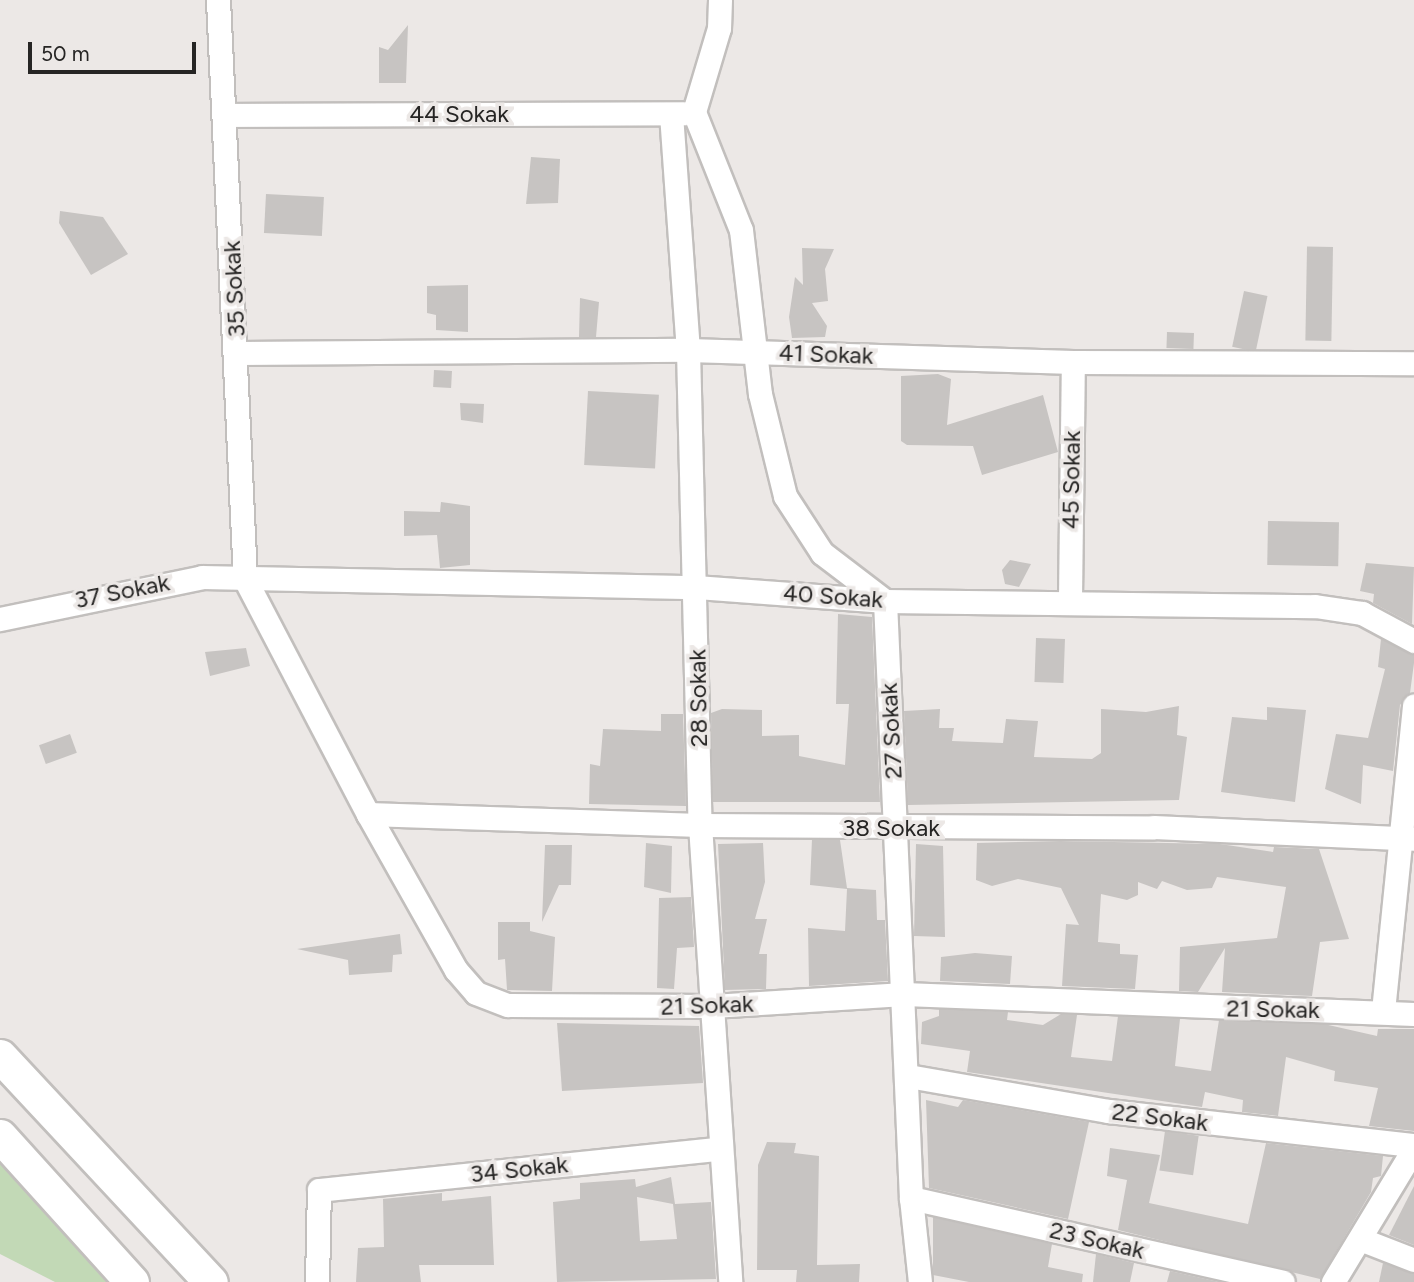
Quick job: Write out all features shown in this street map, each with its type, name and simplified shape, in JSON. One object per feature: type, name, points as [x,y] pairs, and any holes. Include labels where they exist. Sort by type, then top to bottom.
[{"type":"main road","points":[[0,1056],[211,1282]]},
{"type":"main road","points":[[0,1136],[132,1282]]},
{"type":"street","name":"35 Sokak","points":[[218,0],[238,353],[245,579]]},
{"type":"street","points":[[720,0],[719,27],[694,112],[741,230],[756,351],[785,496],[822,553],[885,601]]},
{"type":"street","name":"44 Sokak","points":[[224,115],[694,112]]},
{"type":"street","name":"28 Sokak","points":[[671,114],[688,350],[700,825],[719,1149],[730,1282]]},
{"type":"street","name":"41 Sokak","points":[[238,353],[688,350],[1073,362],[1414,363]]},
{"type":"street","name":"45 Sokak","points":[[1070,598],[1073,362]]},
{"type":"street","name":"40 Sokak","points":[[245,579],[696,587],[885,601],[1070,598],[1315,606],[1362,613],[1414,641]]},
{"type":"street","name":"37 Sokak","points":[[0,619],[145,585],[245,579]]},
{"type":"street","name":"21 Sokak","points":[[245,579],[368,814],[456,970],[476,992],[508,1005],[712,1006],[904,993],[1414,1014]]},
{"type":"street","name":"27 Sokak","points":[[885,601],[908,1076],[911,1198],[923,1282]]},
{"type":"street","points":[[1383,1011],[1408,839],[1414,706]]},
{"type":"street","name":"38 Sokak","points":[[368,814],[700,825],[895,828],[1154,827],[1408,839]]},
{"type":"street","name":"22 Sokak","points":[[908,1076],[1109,1111],[1414,1147]]},
{"type":"street","points":[[1334,1282],[1414,1147]]},
{"type":"street","name":"34 Sokak","points":[[317,1282],[319,1190],[719,1149]]},
{"type":"street","name":"23 Sokak","points":[[911,1198],[1283,1282]]},
{"type":"street","points":[[1360,1239],[1414,1260]]},
{"type":"green space","points":[[0,1157],[113,1282],[55,1282],[0,1254]]},
{"type":"building","points":[[408,25],[406,83],[379,83],[379,47],[388,50]]},
{"type":"building","points":[[531,157],[560,159],[558,203],[526,204]]},
{"type":"building","points":[[266,194],[324,197],[322,236],[264,233]]},
{"type":"building","points":[[60,211],[103,217],[128,254],[91,275],[59,223]]},
{"type":"building","points":[[1307,247],[1333,247],[1331,341],[1305,341]]},
{"type":"building","points":[[802,248],[834,249],[825,269],[828,301],[812,303],[827,326],[825,337],[792,338],[789,317],[795,277],[803,285]]},
{"type":"building","points":[[468,285],[468,332],[436,330],[436,315],[427,313],[427,286]]},
{"type":"building","points":[[1244,291],[1267,296],[1256,352],[1232,347]]},
{"type":"building","points":[[580,298],[599,302],[596,337],[579,337]]},
{"type":"building","points":[[1167,332],[1194,333],[1193,349],[1166,348]]},
{"type":"building","points":[[434,370],[452,371],[451,388],[433,387]]},
{"type":"building","points":[[938,374],[951,379],[947,425],[1043,395],[1058,452],[982,475],[973,446],[907,445],[901,441],[901,376]]},
{"type":"building","points":[[588,391],[659,395],[655,469],[584,465]]},
{"type":"building","points":[[460,403],[484,404],[483,423],[461,420]]},
{"type":"building","points":[[441,502],[470,506],[470,565],[440,568],[437,535],[404,536],[404,511],[440,512]]},
{"type":"building","points":[[1268,521],[1339,522],[1338,566],[1267,565]]},
{"type":"building","points":[[1010,560],[1031,564],[1019,587],[1005,584],[1002,570]]},
{"type":"building","points":[[1366,563],[1414,567],[1412,624],[1373,603],[1374,594],[1360,591]]},
{"type":"building","points":[[838,614],[872,617],[880,802],[713,802],[711,713],[722,709],[762,710],[762,736],[799,735],[799,756],[845,765],[849,704],[836,704]]},
{"type":"building","points":[[1036,638],[1065,639],[1063,683],[1034,682]]},
{"type":"building","points":[[1381,639],[1414,655],[1414,663],[1410,693],[1400,705],[1393,771],[1363,765],[1361,804],[1325,789],[1336,734],[1368,738],[1385,669],[1378,667]]},
{"type":"building","points":[[246,648],[250,666],[210,676],[205,652]]},
{"type":"building","points":[[1179,706],[1177,735],[1187,737],[1179,800],[908,805],[904,711],[940,709],[939,728],[954,728],[952,741],[1003,743],[1006,719],[1038,721],[1034,757],[1092,759],[1101,753],[1101,709],[1146,712]]},
{"type":"building","points":[[1267,707],[1306,710],[1295,802],[1221,792],[1232,717],[1267,720]]},
{"type":"building","points":[[661,714],[683,714],[686,806],[589,804],[590,764],[600,766],[603,729],[661,731]]},
{"type":"building","points":[[70,734],[77,753],[46,764],[39,745]]},
{"type":"building","points":[[812,839],[840,840],[847,888],[876,890],[877,920],[885,920],[888,981],[809,986],[808,928],[845,931],[847,889],[810,885]]},
{"type":"building","points":[[1060,841],[1220,844],[1273,852],[1274,847],[1319,849],[1349,939],[1320,942],[1312,996],[1222,992],[1225,948],[1198,992],[1179,991],[1180,947],[1277,938],[1286,887],[1217,877],[1212,888],[1187,890],[1162,881],[1157,889],[1138,882],[1138,895],[1127,900],[1101,894],[1098,942],[1120,944],[1120,954],[1138,955],[1135,989],[1062,986],[1066,924],[1079,925],[1061,888],[1018,879],[992,886],[976,880],[977,843]]},
{"type":"building","points":[[646,843],[672,846],[671,893],[644,887]]},
{"type":"building","points":[[763,843],[765,882],[755,919],[767,919],[759,954],[767,954],[766,989],[725,990],[718,844]]},
{"type":"building","points":[[916,844],[943,846],[945,937],[914,936]]},
{"type":"building","points":[[545,845],[572,845],[571,885],[559,885],[542,922]]},
{"type":"building","points":[[691,897],[694,947],[677,948],[674,989],[657,988],[659,898]]},
{"type":"building","points":[[498,922],[530,922],[530,931],[555,937],[552,991],[507,990],[505,959],[498,960]]},
{"type":"building","points":[[400,934],[402,954],[393,955],[392,972],[349,975],[348,960],[297,949]]},
{"type":"building","points":[[975,953],[1012,956],[1010,984],[940,981],[941,957]]},
{"type":"building","points":[[939,1009],[1008,1012],[1007,1020],[1043,1025],[1061,1014],[1077,1015],[1071,1057],[1112,1061],[1118,1016],[1180,1019],[1175,1066],[1211,1071],[1219,1020],[1324,1024],[1377,1036],[1378,1029],[1414,1029],[1414,1131],[1369,1126],[1378,1088],[1334,1081],[1335,1071],[1286,1057],[1278,1116],[1242,1112],[1243,1100],[1205,1092],[1202,1107],[967,1072],[970,1051],[921,1044],[922,1022],[939,1016]]},
{"type":"building","points":[[557,1023],[699,1026],[703,1083],[562,1091]]},
{"type":"building","points":[[926,1100],[958,1107],[963,1100],[1089,1122],[1068,1219],[929,1188]]},
{"type":"building","points":[[1165,1131],[1199,1136],[1193,1175],[1159,1171]]},
{"type":"building","points":[[767,1142],[796,1143],[794,1153],[819,1156],[817,1265],[860,1264],[859,1282],[796,1282],[797,1270],[757,1270],[758,1165]]},
{"type":"building","points":[[1266,1143],[1383,1156],[1381,1176],[1373,1178],[1371,1192],[1320,1279],[1118,1230],[1127,1180],[1107,1176],[1110,1148],[1160,1155],[1149,1203],[1248,1224]]},
{"type":"building","points":[[671,1177],[675,1204],[711,1202],[716,1279],[557,1282],[553,1202],[580,1199],[580,1183],[635,1179],[636,1187]],"holes":[[[637,1197],[673,1204],[677,1239],[640,1241]]]},
{"type":"building","points":[[1414,1186],[1414,1245],[1389,1235]]},
{"type":"building","points":[[442,1193],[442,1201],[491,1196],[494,1265],[419,1265],[421,1282],[356,1282],[358,1248],[384,1247],[383,1199]]},
{"type":"building","points":[[933,1217],[1052,1244],[1048,1267],[1083,1274],[1082,1282],[969,1282],[933,1275]]},
{"type":"building","points":[[1096,1254],[1134,1263],[1130,1282],[1093,1282]]},
{"type":"building","points":[[1383,1263],[1414,1274],[1414,1282],[1379,1282]]},
{"type":"building","points":[[1170,1271],[1219,1282],[1167,1282]]}]
